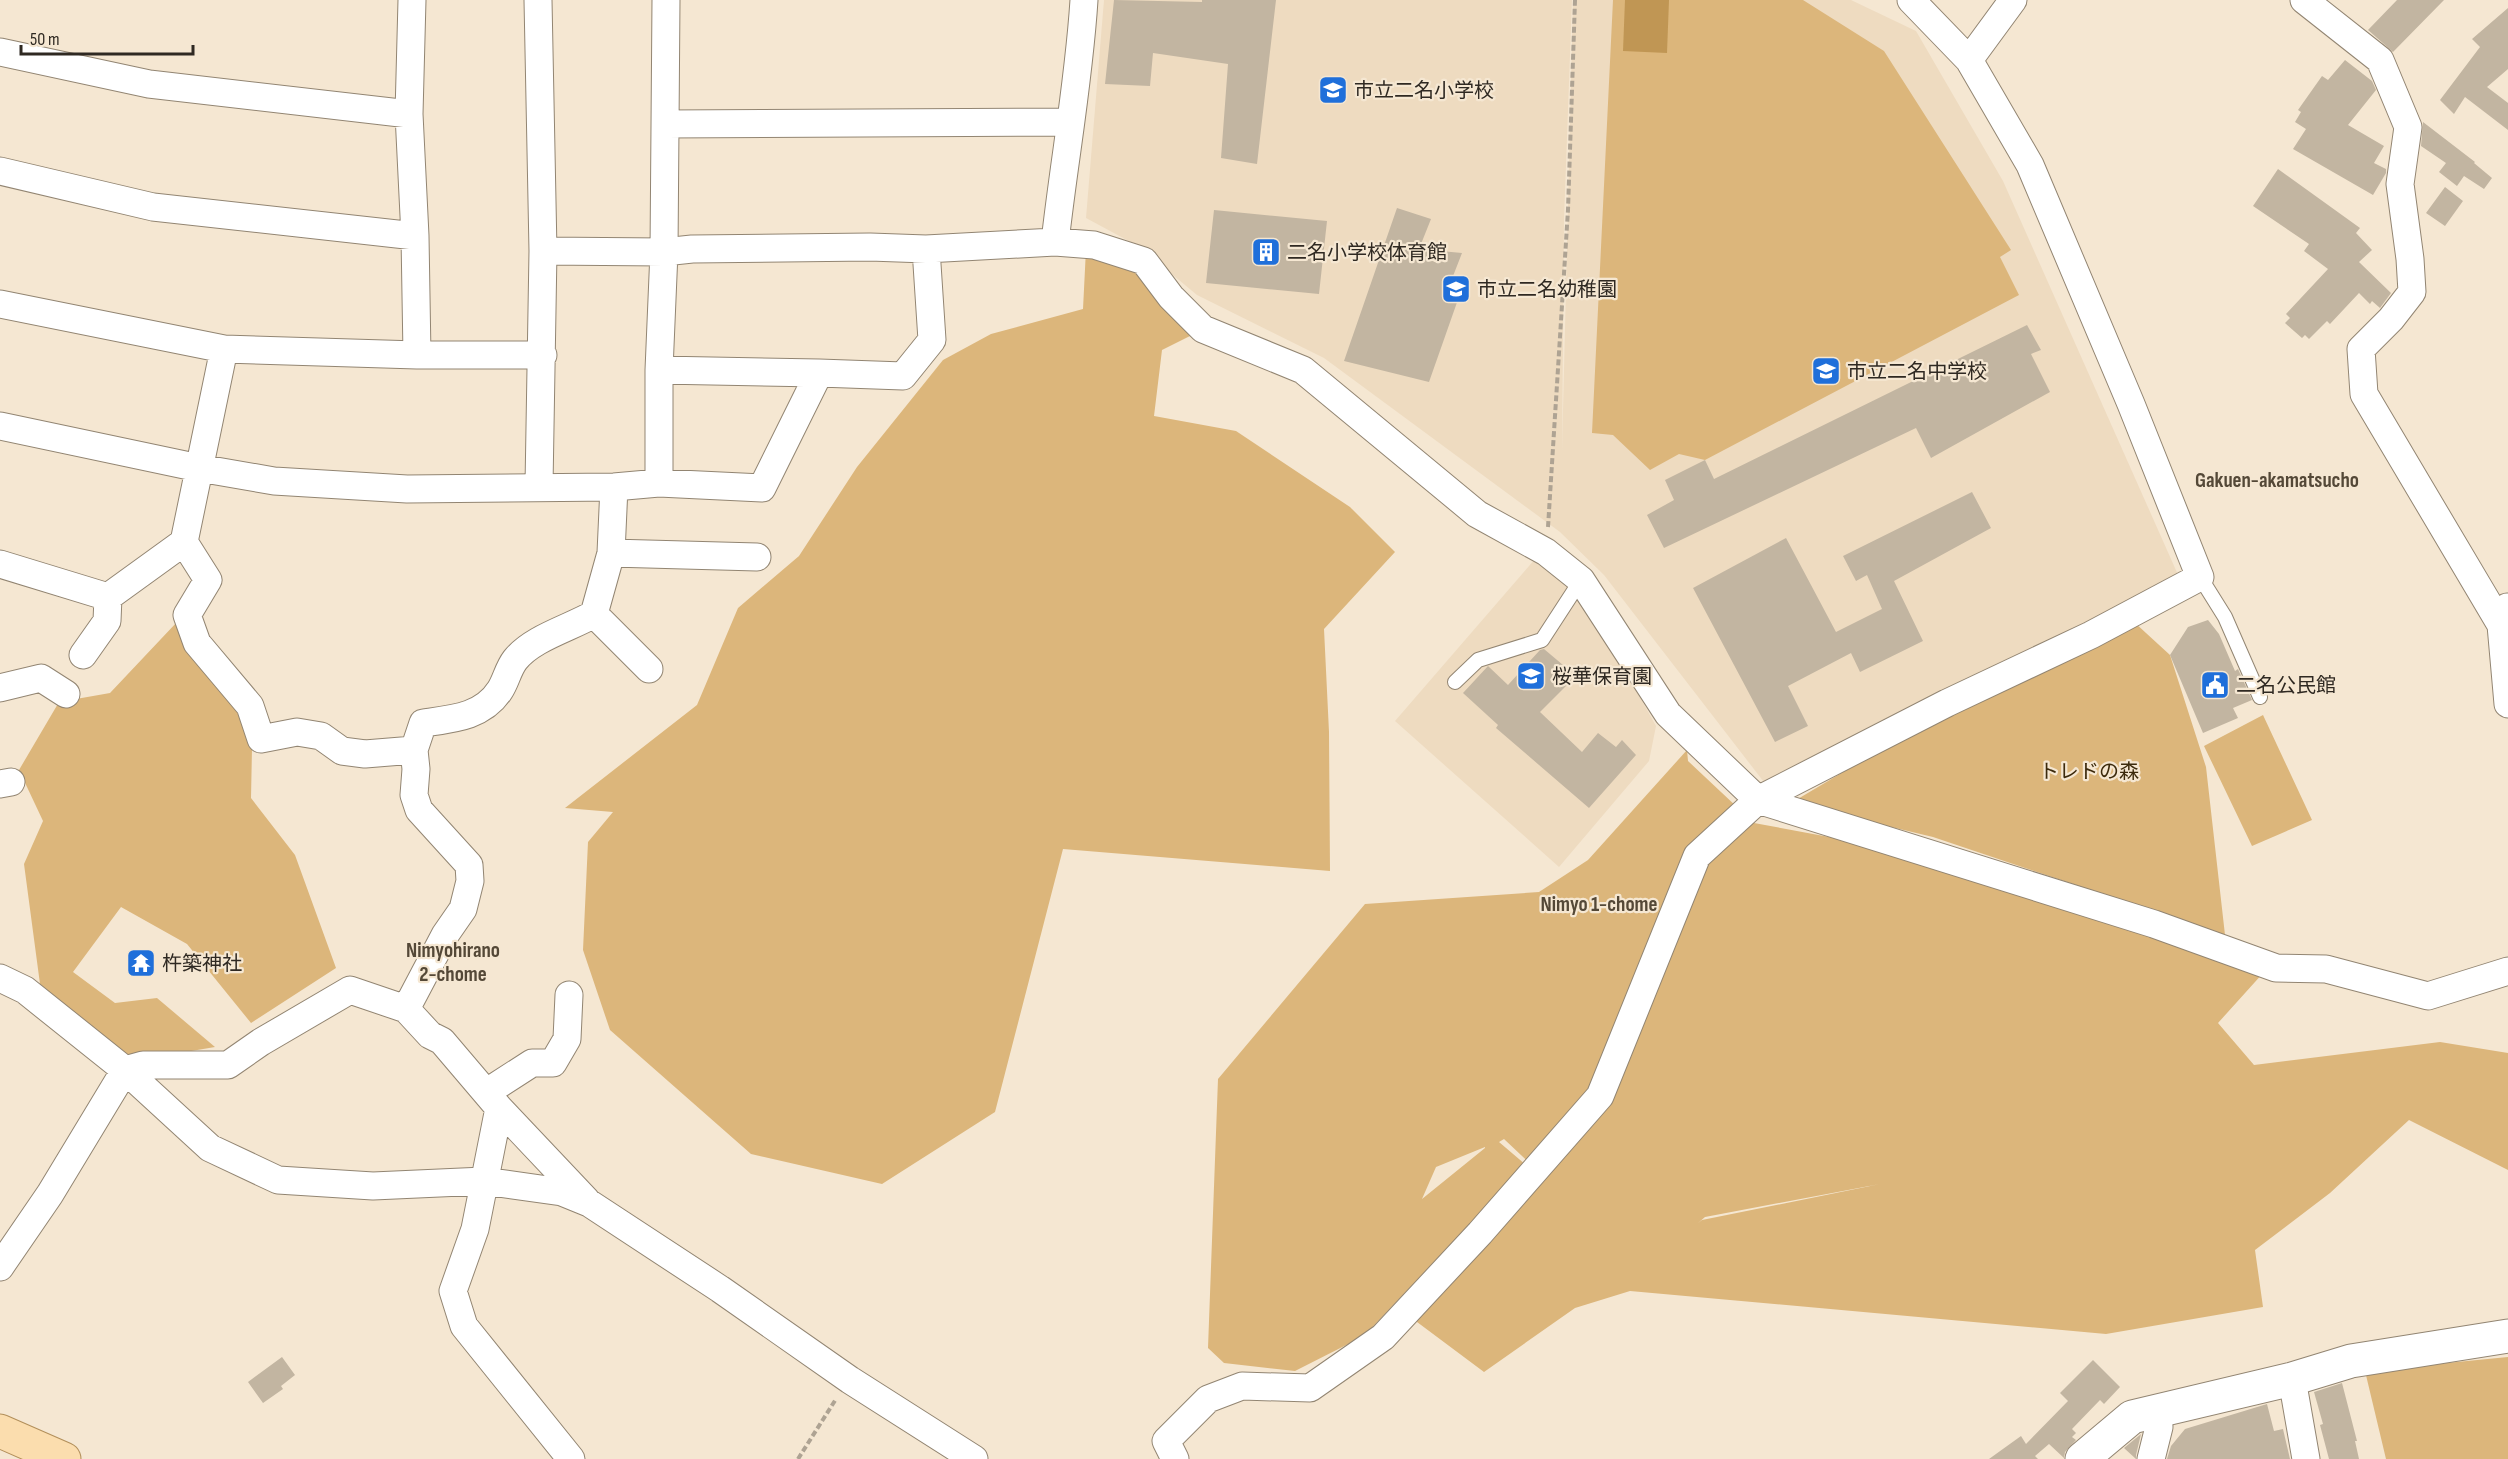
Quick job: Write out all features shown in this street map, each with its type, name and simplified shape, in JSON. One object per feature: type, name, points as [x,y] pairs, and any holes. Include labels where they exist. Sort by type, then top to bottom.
[{"type":"main road","points":[[0,1431],[64,1459]]},
{"type":"street","points":[[412,0],[409,114],[415,236],[417,355]]},
{"type":"street","points":[[538,0],[543,251],[539,486]]},
{"type":"street","points":[[659,483],[666,0]]},
{"type":"street","points":[[1054,242],[1080,56],[1084,0]]},
{"type":"street","points":[[1175,1459],[1166,1441],[1208,1399],[1242,1386],[1310,1388],[1383,1336],[1480,1233],[1599,1096],[1697,856],[1758,800],[1947,703],[2091,635],[2200,577],[2131,404],[2030,165],[1969,60],[1911,0]]},
{"type":"street","points":[[1969,60],[2013,0]]},
{"type":"street","points":[[2304,0],[2380,60],[2408,126],[2400,184],[2412,292],[2391,319],[2361,349],[2364,394],[2505,614],[2508,704]]},
{"type":"street","points":[[0,52],[149,84],[409,114]]},
{"type":"street","points":[[665,124],[1069,122]]},
{"type":"street","points":[[0,171],[153,207],[415,236]]},
{"type":"street","points":[[543,251],[664,252],[692,249],[870,247],[926,249],[1054,242],[1094,246],[1144,261],[1171,297],[1203,329],[1303,370],[1477,514],[1546,552],[1581,580],[1668,714],[1758,800],[2099,906],[2276,968],[2326,969],[2428,996],[2508,971]]},
{"type":"street","points":[[659,370],[903,376],[932,340],[926,249]]},
{"type":"street","points":[[0,304],[224,350],[417,355],[543,355]]},
{"type":"street","points":[[108,597],[184,542],[224,350]]},
{"type":"street","points":[[0,426],[199,468],[274,481],[407,489],[614,487],[659,483],[762,488],[819,373]]},
{"type":"street","points":[[406,1009],[445,935],[463,909],[470,881],[469,865],[419,810],[414,795],[416,769],[414,750],[423,723],[464,718],[484,707],[500,691],[515,660],[544,638],[572,627],[594,614],[611,553],[614,487]]},
{"type":"street","points":[[184,542],[208,580],[187,615],[197,643],[250,706],[261,739],[297,732],[321,736],[342,750],[365,754],[414,750]]},
{"type":"street","points":[[611,553],[757,557]]},
{"type":"street","points":[[0,564],[108,597]]},
{"type":"street","points":[[83,655],[107,621],[108,597]]},
{"type":"street","points":[[594,614],[649,669]]},
{"type":"street","points":[[0,688],[41,678],[66,694]]},
{"type":"street","points":[[0,978],[25,990],[125,1070],[210,1148],[278,1180],[373,1186],[484,1181],[562,1192],[589,1203],[720,1289],[849,1380],[974,1459]]},
{"type":"street","points":[[0,1267],[50,1194],[125,1070],[143,1065],[228,1065],[261,1042],[350,990],[406,1009],[430,1035],[442,1041],[493,1100],[589,1203]]},
{"type":"street","points":[[569,995],[567,1039],[553,1063],[532,1063],[493,1100],[484,1181],[475,1229],[453,1291],[464,1326],[571,1459]]},
{"type":"street","points":[[2082,1459],[2132,1417],[2292,1379],[2351,1361],[2508,1336]]},
{"type":"street","points":[[2292,1379],[2306,1459]]},
{"type":"street","points":[[2151,1459],[2158,1427],[2158,1411]]},
{"type":"lane","points":[[2200,577],[2225,617],[2260,698]]},
{"type":"lane","points":[[1455,682],[1478,660],[1542,640],[1581,580]]},
{"type":"path","points":[[1546,552],[1568,210],[1575,0]]},
{"type":"path","points":[[798,1459],[849,1380]]},
{"type":"shaded area","name":"市立二名中学校","points":[[1104,0],[1572,0],[1564,220],[1562,452],[1573,0],[1851,0],[1916,31],[2003,181],[2179,577],[1767,786],[1604,575],[1560,532],[1324,358],[1197,295],[1138,246],[1086,218]]},
{"type":"shaded area","points":[[1625,0],[1669,0],[1667,53],[1623,51]]},
{"type":"shaded area","name":"桜華保育園","points":[[1536,558],[1577,584],[1656,726],[1649,761],[1559,867],[1395,721]]},
{"type":"green space","points":[[1613,0],[1803,0],[1884,51],[2011,250],[2000,257],[2019,295],[1705,460],[1679,454],[1650,470],[1613,435],[1592,433]]},
{"type":"green space","points":[[1086,249],[1134,272],[1200,331],[1162,350],[1154,416],[1236,431],[1350,507],[1395,552],[1324,629],[1329,732],[1330,871],[1063,849],[995,1112],[882,1184],[751,1154],[610,1030],[583,950],[588,842],[613,812],[565,808],[697,705],[738,608],[799,556],[857,467],[943,360],[991,334],[1083,309]]},
{"type":"green space","points":[[177,622],[236,706],[252,748],[251,798],[295,855],[336,968],[251,1023],[187,944],[121,907],[73,972],[115,1003],[157,998],[215,1047],[126,1062],[40,984],[24,864],[43,821],[19,770],[59,702],[110,693]]},
{"type":"green space","name":"トレドの森","points":[[2134,622],[2170,655],[2206,767],[2225,935],[1933,837],[1791,803],[1887,746]]},
{"type":"green space","points":[[2263,715],[2312,820],[2252,846],[2204,746]]},
{"type":"green space","points":[[1687,750],[1688,761],[1754,823],[1910,852],[2264,972],[2218,1023],[2254,1065],[2440,1042],[2508,1053],[2508,1170],[2409,1120],[2330,1193],[2255,1250],[2263,1307],[2106,1334],[1630,1291],[1575,1308],[1484,1372],[1413,1319],[1543,1176],[1504,1139],[1499,1142],[1526,1165],[1364,1336],[1295,1371],[1224,1363],[1208,1348],[1218,1079],[1365,904],[1539,892],[1588,860]],"holes":[[[1485,1148],[1422,1199],[1436,1167]],[[1880,1184],[1702,1220],[1698,1223],[1705,1217]]]},
{"type":"green space","points":[[2508,1357],[2508,1459],[2386,1459],[2365,1371]]},
{"type":"building","points":[[1114,0],[1202,2],[1202,0],[1276,0],[1257,164],[1221,158],[1228,64],[1153,53],[1150,86],[1105,84]]},
{"type":"building","points":[[2397,0],[2444,0],[2393,52],[2368,30]]},
{"type":"building","points":[[2508,8],[2508,69],[2487,87],[2508,103],[2508,130],[2465,97],[2454,114],[2440,100],[2480,47],[2472,39]]},
{"type":"building","points":[[2345,60],[2372,81],[2376,90],[2348,125],[2384,146],[2374,163],[2386,169],[2386,173],[2373,195],[2293,149],[2306,129],[2295,122],[2301,112],[2298,110],[2322,76],[2328,80]]},
{"type":"building","points":[[2423,122],[2492,178],[2484,189],[2464,176],[2457,186],[2439,172],[2446,163],[2421,146]]},
{"type":"building","points":[[2278,169],[2360,228],[2356,233],[2372,250],[2359,262],[2391,293],[2380,308],[2372,301],[2370,304],[2359,293],[2330,324],[2327,321],[2309,339],[2305,335],[2302,338],[2285,323],[2290,318],[2286,314],[2328,269],[2304,251],[2309,244],[2253,206]]},
{"type":"building","points":[[2445,187],[2463,201],[2445,226],[2426,213]]},
{"type":"building","points":[[1397,208],[1431,219],[1419,249],[1462,253],[1448,289],[1461,291],[1429,382],[1344,361]]},
{"type":"building","name":"二名小学校体育館","points":[[1214,210],[1327,221],[1319,294],[1206,283]]},
{"type":"building","points":[[2027,325],[2041,350],[2031,354],[2050,392],[1931,458],[1916,428],[1664,548],[1647,515],[1674,500],[1665,480],[1705,460],[1714,479]]},
{"type":"building","points":[[1972,492],[1991,528],[1894,581],[1923,641],[1860,672],[1851,653],[1788,686],[1808,726],[1775,742],[1693,588],[1786,538],[1836,632],[1882,609],[1867,575],[1856,581],[1843,556]]},
{"type":"building","name":"二名公民館","points":[[2208,620],[2219,634],[2235,671],[2238,669],[2252,700],[2233,708],[2238,718],[2203,733],[2170,655],[2188,627]]},
{"type":"building","points":[[1544,649],[1576,676],[1540,712],[1582,752],[1598,733],[1616,747],[1622,740],[1636,755],[1589,808],[1496,728],[1498,725],[1463,693],[1488,666],[1508,685],[1540,650]]},
{"type":"building","points":[[282,1357],[295,1375],[281,1386],[283,1389],[263,1403],[248,1382]]},
{"type":"building","points":[[2093,1360],[2120,1387],[2104,1404],[2100,1400],[2072,1429],[2076,1433],[2072,1437],[2076,1440],[2065,1452],[2064,1458],[2049,1444],[2035,1456],[2038,1459],[1989,1459],[2021,1436],[2026,1444],[2068,1401],[2060,1393]]},
{"type":"building","points":[[2342,1383],[2357,1441],[2355,1441],[2359,1459],[2329,1459],[2320,1425],[2323,1424],[2314,1392]]},
{"type":"building","points":[[2267,1404],[2274,1431],[2283,1429],[2290,1459],[2167,1459],[2171,1446],[2185,1429]]},
{"type":"building","points":[[2141,1434],[2136,1455],[2136,1459],[2124,1448]]},
{"type":"place","name":"市立二名小学校","points":[[1333,90]]},
{"type":"place","name":"二名小学校体育館","points":[[1266,252]]},
{"type":"place","name":"市立二名幼稚園","points":[[1456,289]]},
{"type":"place","name":"市立二名中学校","points":[[1826,371]]},
{"type":"place","name":"桜華保育園","points":[[1531,676]]},
{"type":"place","name":"二名公民館","points":[[2215,685]]},
{"type":"place","name":"杵築神社","points":[[141,963]]},
{"type":"district","name":"Gakuen-akamatsucho","points":[[2277,480]]},
{"type":"district","name":"Nimyo 1-chome","points":[[1599,904]]},
{"type":"district","name":"Nimyohirano 2-chome","points":[[453,962]]}]
